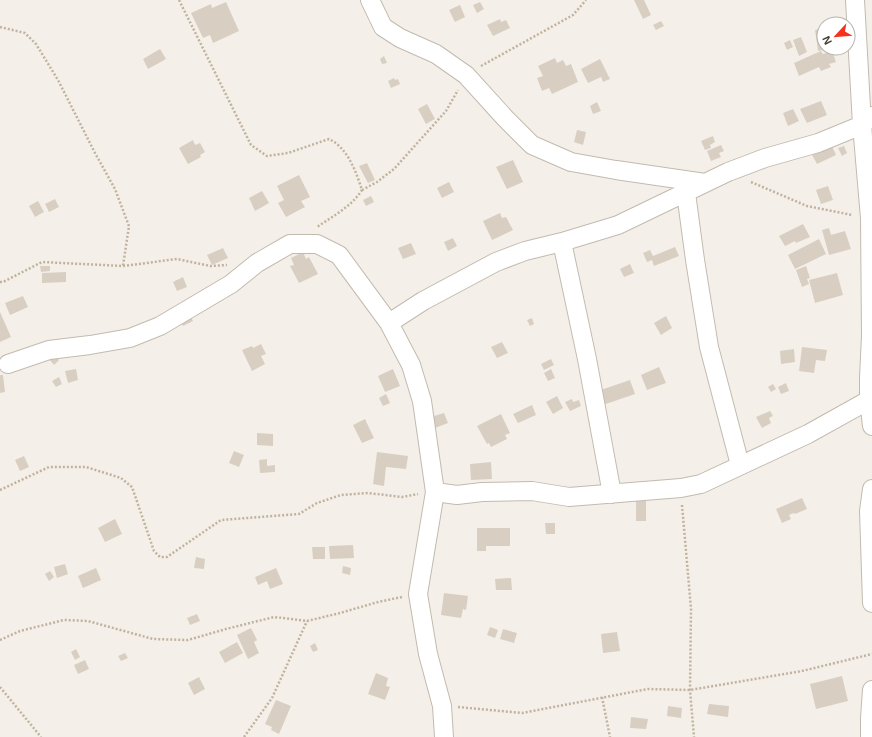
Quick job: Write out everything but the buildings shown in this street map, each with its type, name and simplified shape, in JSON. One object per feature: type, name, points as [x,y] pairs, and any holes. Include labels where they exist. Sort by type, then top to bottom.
[{"type":"street","points":[[370,0],[383,27],[400,38],[436,54],[466,74],[505,118],[532,145],[571,162],[705,183]]},
{"type":"street","points":[[855,0],[867,121],[871,218],[871,336],[869,400],[872,426]]},
{"type":"street","points":[[389,323],[423,301],[496,262],[524,251],[562,242],[618,225],[728,172],[765,158],[818,143],[867,121]]},
{"type":"street","points":[[686,193],[709,347],[740,465]]},
{"type":"street","points":[[562,242],[587,359],[612,494]]},
{"type":"street","points":[[8,364],[49,350],[130,338],[160,326],[231,284],[257,263],[290,244],[317,244],[339,255],[389,323],[411,365],[422,401],[435,492],[418,594],[428,654],[442,706],[444,737]]},
{"type":"street","points":[[435,492],[457,495],[482,492],[532,491],[569,497],[681,488],[701,484],[808,434],[869,400]]},
{"type":"street","points":[[872,489],[872,604]]},
{"type":"street","points":[[870,737],[872,690]]},
{"type":"path","points":[[179,0],[251,145],[267,156],[288,153],[329,139],[335,142],[354,167],[362,190]]},
{"type":"path","points":[[315,228],[346,208],[357,198],[362,190],[377,182],[394,169],[446,111],[466,74],[573,15],[586,0]]},
{"type":"path","points":[[0,27],[25,33],[36,44],[58,80],[115,189],[129,226],[123,266]]},
{"type":"path","points":[[728,172],[807,206],[871,218]]},
{"type":"path","points":[[0,282],[3,282],[42,262],[123,266],[177,259],[210,266],[257,263]]},
{"type":"path","points":[[0,490],[49,467],[86,467],[121,478],[132,487],[154,551],[160,557],[167,557],[221,520],[299,514],[317,503],[341,496],[368,493],[402,497],[435,492]]},
{"type":"path","points":[[681,488],[691,609],[690,690],[694,737]]},
{"type":"path","points":[[0,640],[20,631],[64,620],[88,621],[153,639],[188,640],[274,617],[307,621],[378,602],[418,594]]},
{"type":"path","points":[[244,737],[272,698],[307,621]]},
{"type":"path","points":[[442,706],[522,713],[648,689],[690,690],[802,671],[872,654]]},
{"type":"path","points":[[0,687],[41,737]]},
{"type":"path","points":[[602,698],[610,737]]}]
